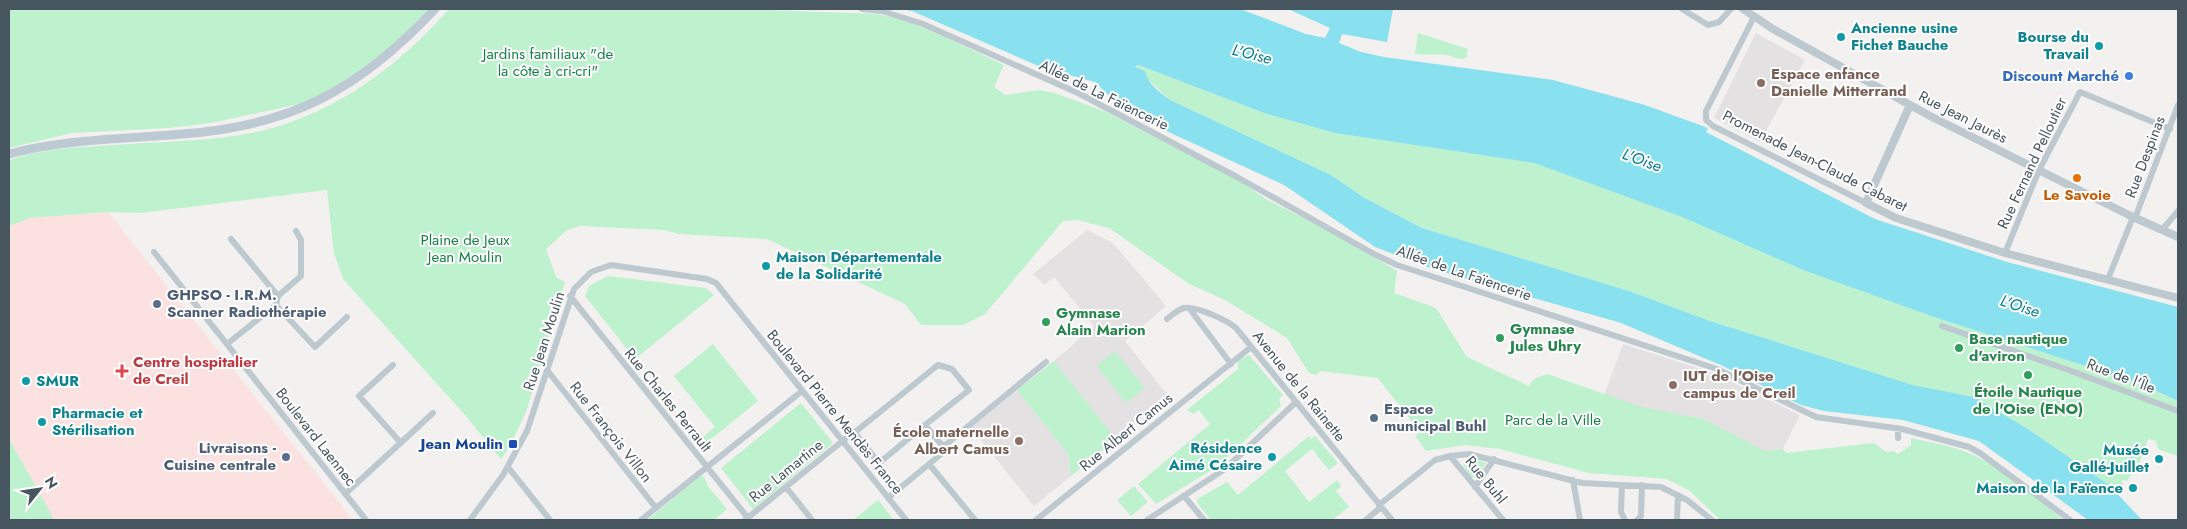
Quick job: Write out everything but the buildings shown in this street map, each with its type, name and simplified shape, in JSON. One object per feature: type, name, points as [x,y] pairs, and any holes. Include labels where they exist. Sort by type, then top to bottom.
[{"type":"main road","points":[[9,154],[78,142],[214,131],[256,123],[292,113],[328,97],[368,71],[403,42],[435,9]]},
{"type":"street","name":"Allée de La Faïencerie","points":[[862,9],[888,13],[923,24],[1020,69],[1078,93],[1237,177],[1397,265],[1711,367],[1816,417],[1898,428],[1977,451],[2070,520]]},
{"type":"street","points":[[1682,9],[1708,25],[1719,22],[1732,9]]},
{"type":"street","name":"Rue Jean Jaurès","points":[[1743,9],[1910,105],[2178,237]]},
{"type":"street","name":"Promenade Jean-Claude Cabaret","points":[[1754,17],[1705,115],[1706,120],[1713,126],[1896,218],[2005,253],[2178,298]]},
{"type":"street","name":"Rue Fernand Pelloutier","points":[[2005,253],[2039,170],[2080,92],[2170,129]]},
{"type":"street","points":[[1866,203],[1910,105]]},
{"type":"street","name":"Rue Despinas","points":[[2108,280],[2177,108]]},
{"type":"street","points":[[2162,230],[2178,211]]},
{"type":"street","points":[[227,344],[276,305],[278,296],[296,282],[302,273],[301,240],[296,231]]},
{"type":"street","points":[[231,239],[278,296]]},
{"type":"street","name":"Boulevard Laennec","points":[[154,252],[366,520]]},
{"type":"street","name":"Rue Jean Moulin","points":[[470,520],[508,467],[529,424],[570,296],[576,285],[591,272],[606,266],[620,266],[710,280],[718,285],[745,318]]},
{"type":"street","name":"Rue Charles Perrault","points":[[570,296],[746,519]]},
{"type":"street","points":[[276,305],[315,347],[347,317]]},
{"type":"street","points":[[1167,319],[1180,309],[1189,308],[1231,364]]},
{"type":"street","name":"Avenue de la Rainette","points":[[1189,308],[1229,323],[1251,347],[1392,520]]},
{"type":"street","name":"Boulevard Pierre Mendès France","points":[[745,318],[802,391],[848,437],[888,498],[906,520]]},
{"type":"street","name":"Rue de l'Île","points":[[1942,326],[2178,411]]},
{"type":"street","name":"Rue Albert Camus","points":[[1036,520],[1251,347]]},
{"type":"street","points":[[888,498],[946,450],[943,447],[1046,362]]},
{"type":"street","points":[[393,365],[359,396],[402,443]]},
{"type":"street","name":"Rue Lamartine","points":[[746,519],[938,365],[952,369],[969,390],[925,425]]},
{"type":"street","name":"Rue François Villon","points":[[547,370],[656,508]]},
{"type":"street","points":[[641,520],[802,391]]},
{"type":"street","points":[[1147,520],[1225,469],[1296,402]]},
{"type":"street","points":[[345,494],[434,413]]},
{"type":"street","points":[[848,437],[879,463],[925,425],[941,444]]},
{"type":"street","points":[[1898,428],[1898,438]]},
{"type":"street","points":[[1366,520],[1431,463],[1450,456],[1475,454],[1588,483],[1642,485],[1661,488],[1678,495],[1698,507],[1712,520]]},
{"type":"street","name":"Rue Buhl","points":[[1450,456],[1503,520]]},
{"type":"street","points":[[1475,487],[1494,458]]},
{"type":"street","points":[[929,464],[975,520]]},
{"type":"street","points":[[508,467],[550,520]]},
{"type":"street","points":[[1573,480],[1580,520]]},
{"type":"street","points":[[1622,485],[1621,512],[1625,520]]},
{"type":"street","points":[[1637,520],[1641,516],[1642,485]]},
{"type":"street","points":[[786,487],[812,520]]},
{"type":"street","points":[[1677,520],[1678,495]]},
{"type":"street","points":[[1184,496],[1204,520]]},
{"type":"shaded area","name":"Espace enfance Danielle Mitterrand","points":[[1756,33],[1805,60],[1760,142],[1714,118]]},
{"type":"shaded area","name":"Centre hospitalier de Creil","points":[[108,212],[352,520],[53,520],[9,439],[9,226],[30,218]]},
{"type":"shaded area","points":[[1087,230],[1113,243],[1166,306],[1125,341],[1168,396],[1116,439],[1054,361],[1094,326],[1054,277],[1044,285],[1033,274]]},
{"type":"shaded area","name":"IUT de l'Oise campus de Creil","points":[[1623,344],[1713,373],[1800,415],[1783,449],[1765,451],[1603,398]]},
{"type":"shaded area","name":"École maternelle Albert Camus","points":[[1017,390],[1068,454],[1071,476],[1034,506],[971,428]]},
{"type":"green space","points":[[9,9],[429,9],[394,45],[340,84],[304,103],[211,123],[168,128],[72,133],[9,148]]},
{"type":"green space","points":[[449,9],[743,9],[878,14],[910,22],[1004,65],[994,87],[1005,95],[1039,90],[1055,93],[1106,112],[1240,181],[1266,199],[1337,235],[1397,271],[1394,293],[1436,308],[1467,357],[1529,386],[1534,379],[1547,374],[1642,407],[1703,419],[1765,451],[1783,449],[1786,453],[1874,443],[1886,452],[1893,451],[1898,454],[1911,445],[1911,438],[1946,446],[1966,452],[2005,473],[2063,520],[1720,520],[1690,491],[1667,479],[1589,473],[1500,449],[1465,445],[1426,451],[1415,436],[1420,432],[1378,378],[1320,371],[1316,375],[1309,373],[1287,338],[1225,300],[1189,284],[1109,228],[1078,220],[1063,221],[985,314],[963,325],[921,325],[905,304],[767,239],[679,234],[664,230],[580,226],[567,230],[546,249],[556,277],[565,282],[526,412],[510,446],[501,459],[465,415],[343,279],[334,253],[327,190],[141,213],[108,212],[30,218],[9,226],[9,160],[38,152],[68,148],[197,140],[248,134],[292,122],[318,111],[366,83],[410,49]]},
{"type":"green space","points":[[1418,33],[1468,49],[1466,58],[1459,59],[1447,55],[1415,54]]},
{"type":"green space","points":[[1138,65],[1267,114],[1335,133],[1534,163],[1682,217],[1803,270],[1934,317],[2141,384],[2178,401],[2177,456],[2158,449],[2156,441],[2148,439],[2140,461],[2127,481],[2122,480],[2123,487],[2121,491],[2111,483],[2109,485],[2028,429],[1974,397],[1913,385],[1710,321],[1629,291],[1422,228],[1363,197],[1331,175],[1170,100],[1136,68]]},
{"type":"green space","points":[[608,276],[706,288],[714,295],[635,359],[585,296],[589,286]]},
{"type":"green space","points":[[713,344],[758,401],[705,444],[701,439],[715,427],[674,376]]},
{"type":"green space","points":[[1115,351],[1145,388],[1126,403],[1097,366]]},
{"type":"green space","points":[[1249,355],[1283,395],[1279,399],[1281,406],[1218,466],[1156,504],[1138,484],[1210,424],[1199,410],[1193,414],[1187,410],[1238,369],[1238,360]]},
{"type":"green space","points":[[1054,361],[1116,439],[1071,476],[1068,454],[1017,390]]},
{"type":"green space","points":[[801,403],[833,443],[753,509],[721,468]]},
{"type":"green space","points":[[1309,436],[1311,439],[1315,436],[1338,463],[1329,470],[1312,449],[1285,471],[1309,502],[1337,480],[1341,486],[1336,491],[1349,507],[1332,520],[1238,520],[1236,518],[1233,520],[1211,520],[1198,504],[1197,499],[1227,482],[1238,495]]},
{"type":"green space","points":[[9,439],[51,513],[53,520],[9,520]]},
{"type":"green space","points":[[1470,457],[1486,463],[1476,478],[1470,477],[1463,464]]},
{"type":"green space","points":[[701,476],[704,477],[708,486],[727,509],[714,520],[647,520]]},
{"type":"green space","points":[[1134,486],[1148,502],[1131,516],[1117,500]]},
{"type":"green space","points":[[878,500],[894,520],[853,520]]},
{"type":"water","name":"L'Oise","points":[[900,9],[1240,9],[1306,34],[1325,38],[1330,28],[1288,9],[1393,9],[1387,42],[1342,34],[1339,43],[1361,52],[1384,57],[1553,80],[1645,105],[1708,128],[1706,132],[1875,219],[2007,262],[2178,307],[2178,401],[2141,384],[1934,317],[1803,270],[1682,217],[1534,163],[1335,133],[1267,114],[1138,65],[1135,67],[1145,71],[1158,91],[1170,100],[1331,175],[1363,197],[1422,228],[1629,291],[1710,321],[1913,385],[1974,397],[2028,429],[2109,485],[2142,520],[2088,520],[1979,441],[1903,420],[1824,411],[1801,405],[1723,366],[1621,323],[1433,269],[1375,247],[1284,185],[1127,113],[1095,82],[1043,68],[912,11]]},
{"type":"place","name":"Ancienne usine Fichet Bauche","points":[[1841,37]]},
{"type":"place","name":"Bourse du Travail","points":[[2099,46]]},
{"type":"place","name":"Discount Marché","points":[[2129,76]]},
{"type":"place","name":"Espace enfance Danielle Mitterrand","points":[[1761,83]]},
{"type":"place","name":"Le Savoie","points":[[2077,178]]},
{"type":"place","name":"Maison Départementale de la Solidarité","points":[[766,266]]},
{"type":"place","name":"GHPSO - I.R.M. Scanner Radiothérapie","points":[[157,304]]},
{"type":"place","name":"Gymnase Alain Marion","points":[[1046,322]]},
{"type":"place","name":"Gymnase Jules Uhry","points":[[1500,338]]},
{"type":"place","name":"Base nautique d'aviron","points":[[1959,348]]},
{"type":"place","name":"Centre hospitalier de Creil","points":[[122,371]]},
{"type":"place","name":"Étoile Nautique de l'Oise (ENO)","points":[[2028,375]]},
{"type":"place","name":"SMUR","points":[[26,381]]},
{"type":"place","name":"IUT de l'Oise campus de Creil","points":[[1673,385]]},
{"type":"place","name":"Espace municipal Buhl","points":[[1374,418]]},
{"type":"place","name":"Pharmacie et Stérilisation","points":[[42,422]]},
{"type":"place","name":"École maternelle Albert Camus","points":[[1019,441]]},
{"type":"place","name":"Jean Moulin","points":[[513,444]]},
{"type":"place","name":"Livraisons - Cuisine centrale","points":[[286,457]]},
{"type":"place","name":"Résidence Aimé Césaire","points":[[1272,457]]},
{"type":"place","name":"Musée Gallé-Juillet","points":[[2159,459]]},
{"type":"place","name":"Maison de la Faïence","points":[[2133,488]]},
{"type":"park label","name":"Jardins familiaux \"de la côte à cri-cri\"","points":[[548,62]]},
{"type":"park label","name":"Plaine de Jeux Jean Moulin","points":[[465,248]]},
{"type":"park label","name":"Parc de la Ville","points":[[1553,420]]}]
